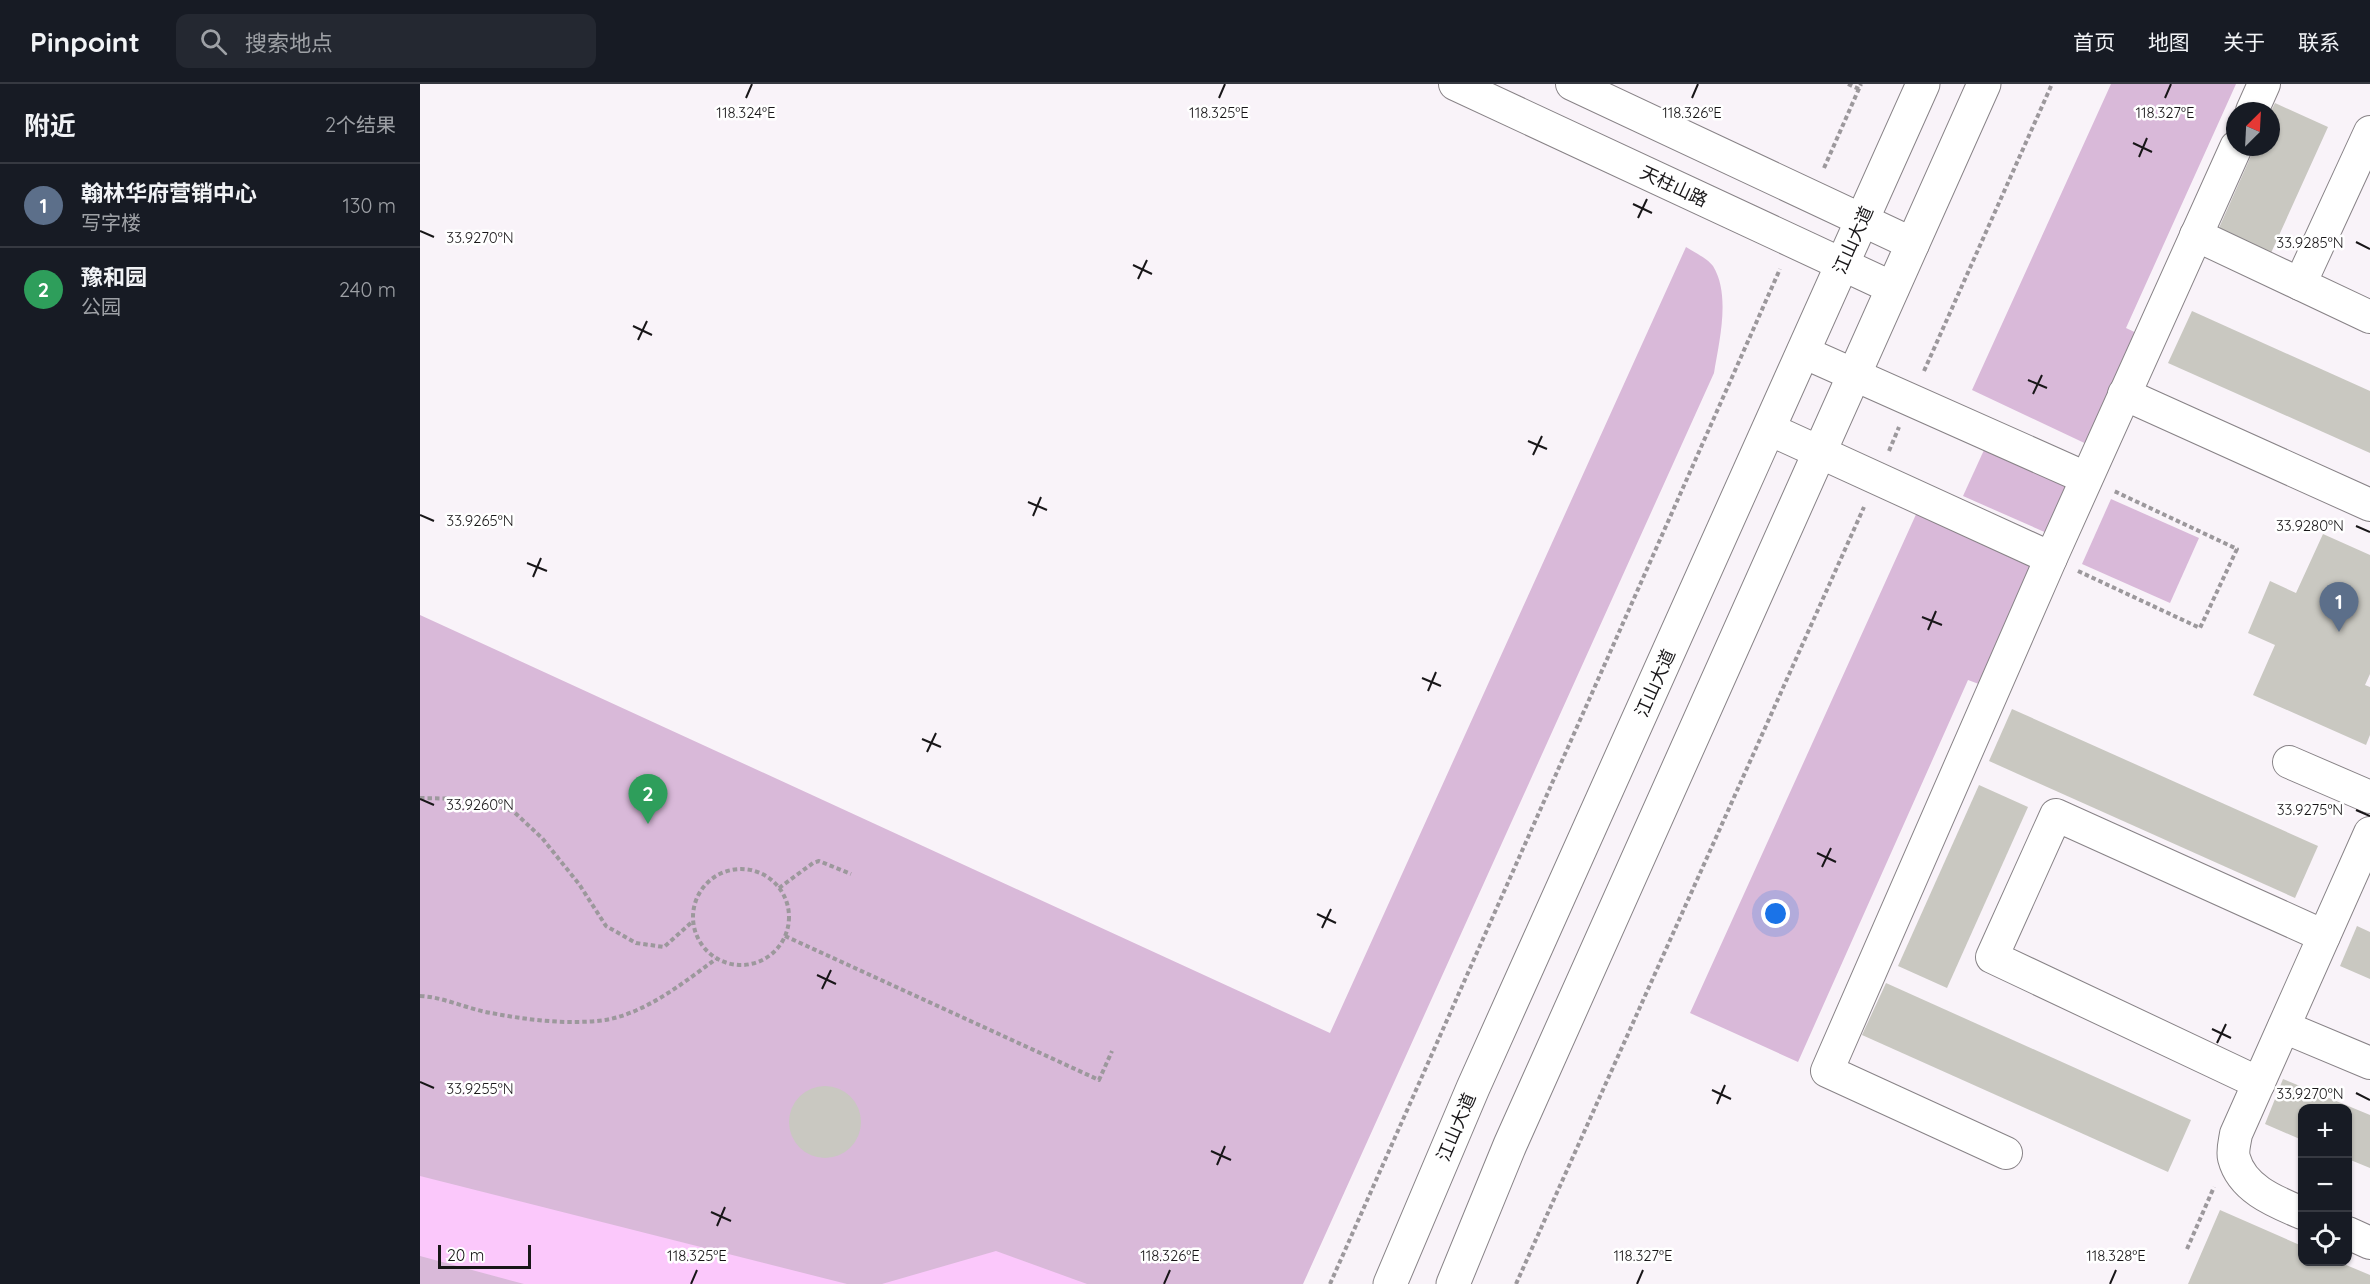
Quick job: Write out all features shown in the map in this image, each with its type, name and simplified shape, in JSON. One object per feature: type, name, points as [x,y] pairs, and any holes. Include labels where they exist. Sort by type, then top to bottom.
[{"type":"main road","name":"江山大道","points":[[1390,1284],[1473,1088],[1923,84]]},
{"type":"main road","points":[[1453,1284],[1510,1145],[1984,84]]},
{"type":"street","name":"天柱山路","points":[[1455,84],[1893,288]]},
{"type":"street","points":[[1572,84],[1913,244]]},
{"type":"street","points":[[2256,102],[2264,84]]},
{"type":"street","points":[[2300,284],[2370,132]]},
{"type":"street","points":[[2006,1153],[1827,1071],[2050,558],[2232,156]]},
{"type":"street","points":[[2196,235],[2370,317]]},
{"type":"street","points":[[1803,352],[2086,478]]},
{"type":"street","points":[[2124,394],[2370,505]]},
{"type":"street","points":[[1769,429],[2050,558]]},
{"type":"street","points":[[2289,762],[2370,797]]},
{"type":"street","points":[[2259,1083],[1992,957],[2056,815],[2324,936]]},
{"type":"street","points":[[2300,1212],[2268,1198],[2244,1178],[2233,1157],[2236,1134],[2324,936],[2362,872],[2370,833]]},
{"type":"street","points":[[2284,1027],[2370,1063]]},
{"type":"street","points":[[2352,1235],[2370,1243]]},
{"type":"path","points":[[1812,196],[1860,87],[1848,84]]},
{"type":"path","points":[[1516,1284],[2052,84]]},
{"type":"path","points":[[1330,1284],[1792,241]]},
{"type":"path","points":[[2050,558],[2200,628],[2238,549],[2086,478]]},
{"type":"path","points":[[420,798],[469,799],[513,811],[542,838],[579,884],[606,926],[636,943],[664,947],[693,921]]},
{"type":"path","points":[[779,888],[813,862],[819,861],[851,874]]},
{"type":"path","points":[[737,869],[752,870],[767,877],[779,888],[787,903],[789,920],[785,936],[776,950],[764,960],[748,965],[731,964],[716,959],[704,949],[696,936],[693,921],[693,906],[699,892],[709,881],[722,873],[737,869]]},
{"type":"path","points":[[785,936],[1099,1080],[1112,1051]]},
{"type":"path","points":[[420,996],[489,1013],[555,1022],[605,1020],[634,1011],[679,987],[716,959]]},
{"type":"path","points":[[2187,1249],[2214,1186]]},
{"type":"shaded area","points":[[2111,84],[2236,84],[2126,328],[2145,337],[2095,448],[1972,390]]},
{"type":"shaded area","points":[[1686,247],[1713,266],[1721,291],[1723,304],[1721,333],[1714,373],[1303,1284],[420,1284],[420,615],[1330,1033]]},
{"type":"shaded area","points":[[1984,450],[2069,488],[2049,534],[1963,496]]},
{"type":"shaded area","points":[[2111,499],[2199,538],[2170,603],[2082,564]]},
{"type":"shaded area","points":[[1918,510],[2039,565],[1987,687],[1968,680],[1798,1062],[1690,1013]]},
{"type":"shaded area","points":[[420,1176],[847,1284],[524,1284],[420,1256]]},
{"type":"shaded area","points":[[996,1251],[1087,1284],[882,1284]]},
{"type":"building","points":[[2280,105],[2328,127],[2271,253],[2218,230],[2251,156],[2280,156]]},
{"type":"building","points":[[2192,311],[2370,391],[2370,453],[2168,363]]},
{"type":"building","points":[[2323,534],[2370,555],[2370,674],[2365,685],[2370,687],[2370,735],[2366,745],[2253,695],[2275,645],[2248,633],[2270,581],[2296,593]]},
{"type":"building","points":[[2012,709],[2318,846],[2295,898],[1989,761]]},
{"type":"building","points":[[1979,785],[2028,807],[1947,988],[1898,966]]},
{"type":"building","points":[[2357,926],[2370,932],[2370,979],[2340,966]]},
{"type":"building","points":[[1886,983],[2191,1120],[2168,1172],[1862,1035]]},
{"type":"building","points":[[2283,1079],[2343,1104],[2298,1104],[2298,1138],[2265,1124]]},
{"type":"building","points":[[832,1086],[851,1096],[859,1108],[861,1122],[859,1136],[851,1148],[839,1156],[818,1158],[799,1148],[791,1136],[789,1115],[799,1096],[811,1088]]},
{"type":"building","points":[[2352,1108],[2370,1115],[2370,1168],[2352,1161]]},
{"type":"building","points":[[2220,1210],[2298,1244],[2298,1266],[2349,1266],[2370,1275],[2370,1284],[2188,1284]]},
{"type":"place","name":"翰林华府营销中心","points":[[2339,632]]},
{"type":"place","name":"豫和园","points":[[648,824]]}]
